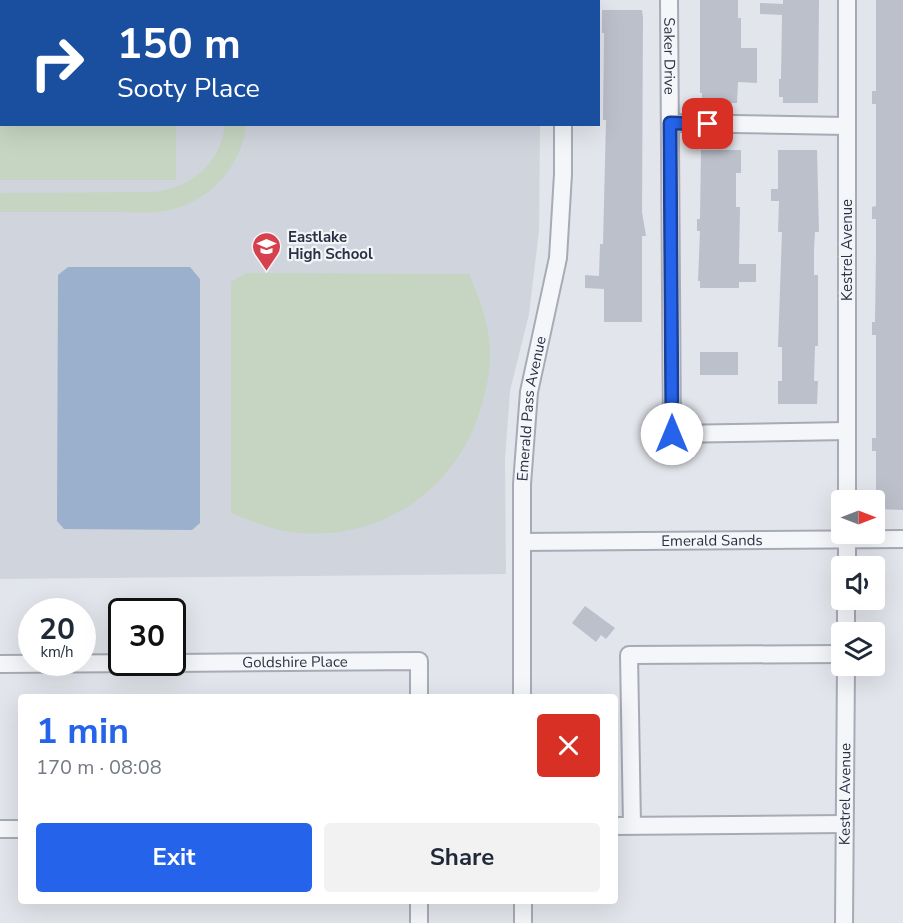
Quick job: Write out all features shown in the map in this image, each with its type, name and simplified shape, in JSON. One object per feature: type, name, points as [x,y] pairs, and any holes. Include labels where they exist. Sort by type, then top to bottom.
[{"type":"street","name":"Saker Drive","points":[[669,0],[672,434],[847,431]]},
{"type":"street","name":"Kestrel Avenue","points":[[847,490],[848,0]]},
{"type":"street","points":[[670,123],[847,126]]},
{"type":"street","name":"Emerald Pass Avenue","points":[[522,694],[522,483],[529,392],[558,258],[563,174],[563,126]]},
{"type":"street","name":"Emerald Sands","points":[[522,542],[831,537]]},
{"type":"street","name":"Emerald Sands","points":[[885,538],[903,539]]},
{"type":"street","points":[[831,654],[629,655],[623,826],[844,824]]},
{"type":"street","name":"Goldshire Place","points":[[186,663],[419,661],[419,694]]},
{"type":"street","points":[[0,664],[108,663]]},
{"type":"street","name":"Kestrel Avenue","points":[[844,923],[846,676]]},
{"type":"street","points":[[0,829],[18,829]]},
{"type":"street","points":[[419,904],[419,923]]},
{"type":"street","points":[[523,904],[523,923]]},
{"type":"shaded area","name":"Eastlake High School","points":[[0,126],[540,126],[539,231],[529,314],[510,391],[505,459],[506,574],[0,579]]},
{"type":"green space","points":[[0,126],[176,126],[176,180],[0,180]]},
{"type":"green space","points":[[225,126],[246,126],[239,152],[216,186],[193,202],[172,210],[0,212],[0,193],[167,190],[191,180],[201,172],[217,151]]},
{"type":"green space","points":[[246,273],[469,274],[486,321],[489,338],[490,360],[486,390],[473,429],[458,457],[438,482],[414,502],[387,518],[357,528],[325,533],[283,531],[231,513],[231,282]]},
{"type":"water","points":[[68,267],[190,267],[200,279],[200,523],[192,530],[64,529],[57,521],[58,275]]},
{"type":"building","points":[[700,0],[738,0],[738,18],[741,18],[741,48],[757,48],[757,83],[738,82],[737,103],[702,103],[702,93],[700,93]]},
{"type":"building","points":[[783,0],[819,0],[818,103],[783,103],[783,97],[779,97],[782,15],[760,14],[760,3],[783,4]]},
{"type":"building","points":[[876,0],[903,0],[903,510],[885,509],[885,490],[876,490],[876,451],[872,451],[872,438],[876,438],[876,335],[872,335],[872,322],[875,322],[876,219],[872,219],[872,207],[876,206],[876,104],[872,104],[872,91],[876,91]]},
{"type":"building","points":[[602,10],[642,10],[642,212],[646,236],[642,236],[642,322],[604,322],[604,289],[585,288],[585,275],[599,276],[600,244],[603,244],[606,120],[603,120]]},
{"type":"building","points":[[701,150],[741,150],[741,173],[736,173],[736,207],[740,207],[739,264],[756,264],[756,282],[739,282],[739,288],[700,288],[700,281],[698,281],[700,231],[697,231],[697,219],[700,219]]},
{"type":"building","points":[[778,150],[817,150],[819,232],[815,232],[814,275],[818,275],[818,346],[815,346],[814,381],[818,381],[817,404],[778,404],[778,381],[782,381],[782,347],[778,347],[782,232],[778,232],[779,201],[771,201],[771,189],[778,189]]},
{"type":"building","points":[[700,352],[738,352],[738,375],[700,375]]},
{"type":"building","points":[[585,606],[615,628],[606,639],[601,635],[596,642],[572,623]]},
{"type":"place","name":"Eastlake High School","points":[[267,272]]},
{"type":"route","points":[[672,434],[670,123],[708,124]]}]
